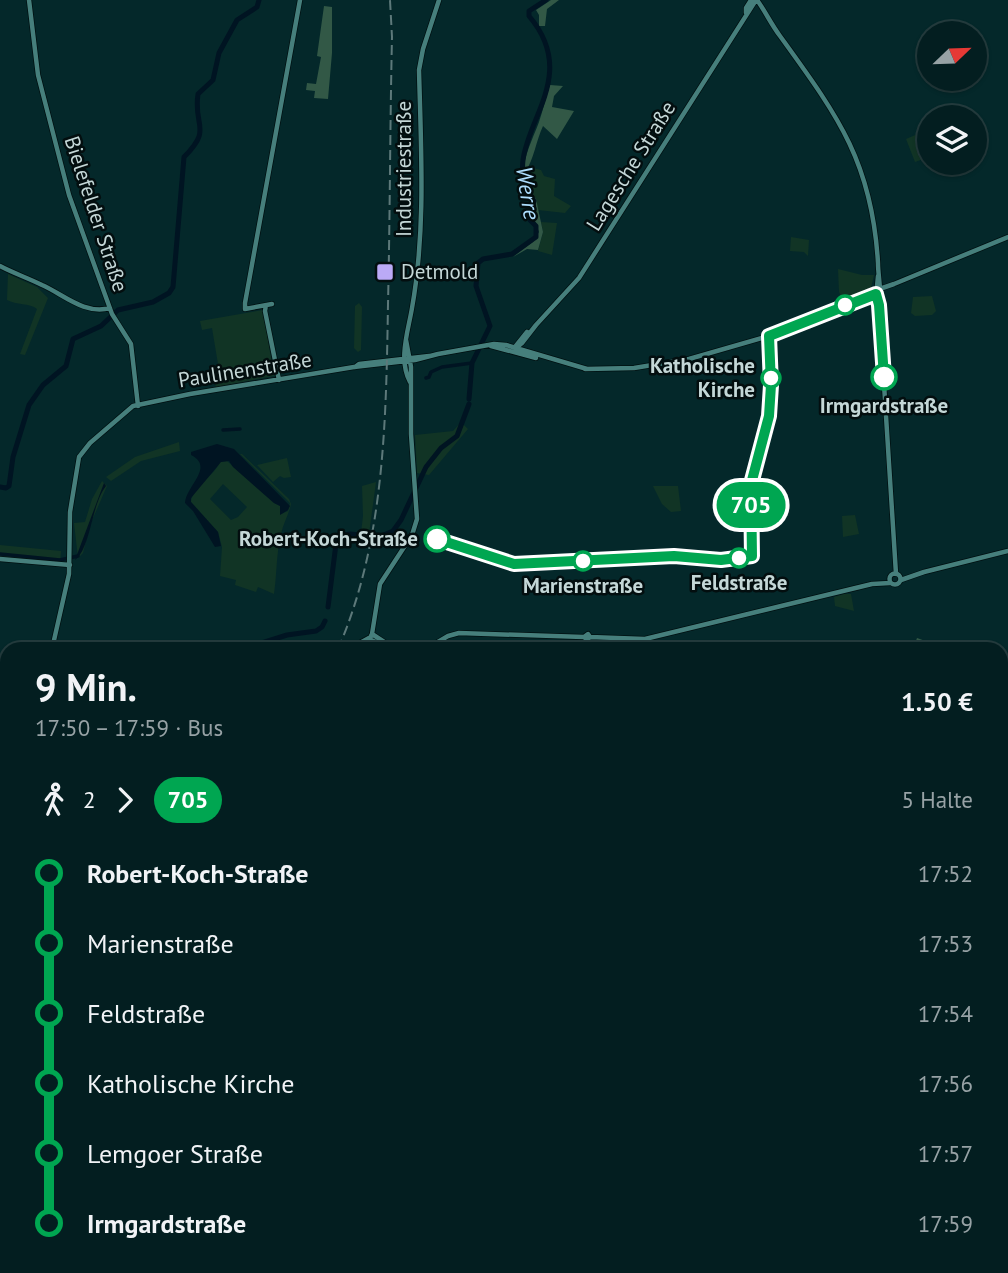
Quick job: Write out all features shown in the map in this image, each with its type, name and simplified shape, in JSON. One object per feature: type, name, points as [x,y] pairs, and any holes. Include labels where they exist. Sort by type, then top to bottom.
[{"type":"street","name":"Bielefelder Straße","points":[[29,0],[43,98],[69,195],[113,316],[131,344],[140,405]]},
{"type":"street","points":[[279,380],[269,321],[265,312],[269,305],[245,309],[300,0]]},
{"type":"street","name":"Industriestraße","points":[[370,636],[380,584],[414,531],[418,512],[413,471],[406,340],[420,235],[419,71],[439,0]]},
{"type":"street","points":[[754,1],[829,104],[857,158],[874,223],[895,578]]},
{"type":"street","name":"Lagesche Straße","points":[[514,349],[579,278],[754,1]]},
{"type":"street","name":"Paulinenstraße","points":[[54,642],[70,572],[70,512],[74,477],[81,453],[129,409],[279,380],[496,344],[587,369],[634,368],[689,359],[769,336],[1008,237]]},
{"type":"street","points":[[0,266],[92,309],[110,308]]},
{"type":"street","points":[[438,642],[459,633],[645,639],[1008,551]]},
{"type":"street","points":[[0,559],[70,561]]},
{"type":"street","points":[[370,636],[373,642]]},
{"type":"street","points":[[360,642],[370,636]]},
{"type":"street","points":[[368,642],[370,636]]},
{"type":"green space","points":[[551,0],[559,0],[547,9],[545,26],[539,26],[536,10]]},
{"type":"green space","points":[[324,6],[332,7],[328,99],[314,98],[315,91],[306,90],[307,83],[316,84],[321,57],[317,56]]},
{"type":"green space","points":[[550,85],[563,86],[554,96],[552,107],[574,111],[557,139],[543,126],[525,173],[530,193],[536,199],[543,232],[538,250],[527,249],[513,257],[533,242],[539,232],[532,213],[534,200],[528,190],[524,171],[527,152]]},
{"type":"green space","points":[[917,134],[917,161],[915,162],[906,139]]},
{"type":"green space","points":[[529,167],[541,170],[544,176],[555,179],[554,196],[571,206],[565,213],[538,210],[525,173]]},
{"type":"green space","points":[[541,222],[557,223],[552,255],[538,251],[543,232]]},
{"type":"green space","points":[[791,237],[809,240],[808,256],[804,252],[790,251]]},
{"type":"green space","points":[[838,269],[874,275],[871,288],[843,300],[839,292]]},
{"type":"green space","points":[[8,274],[37,287],[48,298],[25,355],[20,354],[37,309],[7,300]]},
{"type":"green space","points":[[932,296],[936,311],[932,315],[915,316],[911,313],[913,297]]},
{"type":"green space","points":[[359,303],[362,307],[361,350],[358,352],[354,348],[355,306]]},
{"type":"green space","points":[[263,310],[274,376],[216,387],[211,372],[219,370],[212,328],[202,330],[200,321]]},
{"type":"green space","points":[[461,422],[468,429],[429,475],[417,473],[415,435],[453,431]]},
{"type":"green space","points":[[179,442],[180,451],[141,461],[111,481],[106,477],[135,457]]},
{"type":"green space","points":[[240,454],[289,499],[291,504],[279,542],[274,594],[258,587],[256,592],[235,585],[236,580],[220,576],[222,547],[218,532],[191,502],[195,492],[220,462],[227,461],[280,506],[281,514],[288,511],[290,503]],"holes":[[[223,484],[247,507],[231,520],[210,499]]]},
{"type":"green space","points":[[287,458],[291,477],[280,476],[273,482],[257,465]]},
{"type":"green space","points":[[102,481],[107,486],[90,525],[83,553],[78,558],[74,523],[85,522],[92,499]]},
{"type":"green space","points":[[376,482],[369,534],[361,533],[362,486]]},
{"type":"green space","points":[[653,486],[678,486],[681,511],[671,512],[662,504]]},
{"type":"green space","points":[[855,515],[859,534],[843,537],[842,516]]},
{"type":"green space","points":[[0,545],[61,551],[60,562],[0,556]]},
{"type":"green space","points":[[851,594],[854,611],[835,606],[834,597]]},
{"type":"water","points":[[217,444],[234,449],[290,506],[280,515],[280,506],[229,461],[221,462],[191,498],[191,502],[218,532],[221,546],[215,547],[193,511],[185,503],[200,471],[198,460],[191,452]]},
{"type":"water","points":[[104,483],[106,486],[97,504],[84,546],[75,560]]},
{"type":"waterway","points":[[0,487],[9,486],[13,457],[29,405],[43,385],[66,366],[73,339],[101,326],[118,310],[153,302],[169,293],[173,287],[184,157],[198,140],[200,133],[198,94],[213,80],[219,53],[237,20],[257,7],[259,0]]},
{"type":"waterway","name":"Werre","points":[[469,399],[472,363],[490,326],[476,286],[478,263],[483,259],[512,254],[536,237],[536,226],[530,220],[534,201],[524,179],[523,157],[546,91],[550,67],[545,42],[529,16],[529,11],[546,0]]},
{"type":"waterway","points":[[426,378],[431,372],[442,367],[472,363]]},
{"type":"waterway","name":"Werre","points":[[328,607],[337,536],[350,534],[379,537],[393,531],[426,467],[441,448],[457,436],[469,404]]},
{"type":"waterway","points":[[223,430],[240,429]]},
{"type":"waterway","points":[[0,554],[60,560],[78,556]]},
{"type":"waterway","name":"Werre","points":[[264,642],[287,635],[316,631],[325,621]]},
{"type":"railway","points":[[341,642],[354,608],[365,566],[374,523],[384,436],[392,37],[390,0]]},
{"type":"bus line","name":"705","points":[[437,539],[514,564],[674,556],[721,560],[752,556],[751,484],[769,416],[769,336],[876,294],[884,377]]},
{"type":"place","name":"Detmold","points":[[385,272]]},
{"type":"place","name":"Irmgardstraße","points":[[884,377]]},
{"type":"place","name":"Katholische Kirche","points":[[771,378]]},
{"type":"place","name":"Robert-Koch-Straße","points":[[437,539]]},
{"type":"place","name":"Feldstraße","points":[[739,558]]},
{"type":"place","name":"Marienstraße","points":[[583,561]]}]
